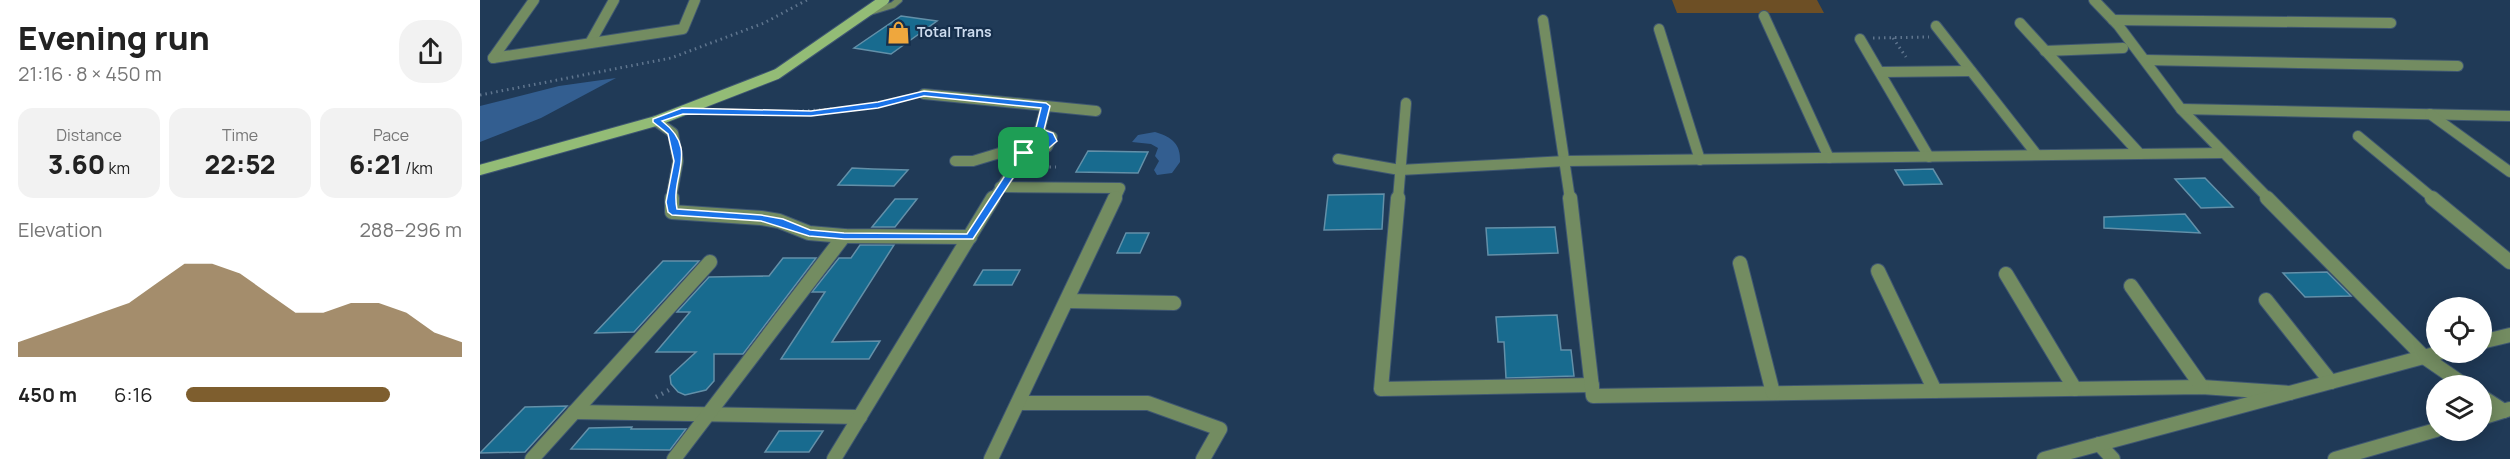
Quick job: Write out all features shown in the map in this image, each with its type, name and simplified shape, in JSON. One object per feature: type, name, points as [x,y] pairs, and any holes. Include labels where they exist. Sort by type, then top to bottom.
[{"type":"main road","points":[[480,170],[656,121],[777,74],[870,12],[884,0]]},
{"type":"street","points":[[534,0],[493,58],[683,29],[695,0]]},
{"type":"street","points":[[590,43],[614,0]]},
{"type":"street","points":[[2094,0],[2145,60],[2181,109],[2424,357],[2450,375]]},
{"type":"street","points":[[1764,16],[1829,158]]},
{"type":"street","points":[[1544,20],[1566,161],[1593,396],[2202,387],[2290,393]]},
{"type":"street","points":[[2113,20],[2391,23]]},
{"type":"street","points":[[2020,23],[2140,154]]},
{"type":"street","points":[[1936,26],[2037,155]]},
{"type":"street","points":[[1659,29],[1700,160]]},
{"type":"street","points":[[1860,39],[1929,157]]},
{"type":"street","points":[[2045,51],[2123,48]]},
{"type":"street","points":[[2145,60],[2458,66]]},
{"type":"street","points":[[1880,72],[1971,71]]},
{"type":"street","points":[[924,93],[1096,111]]},
{"type":"street","points":[[1406,103],[1381,389],[1592,385]]},
{"type":"street","points":[[1039,132],[1046,106]]},
{"type":"street","points":[[2181,109],[2510,116]]},
{"type":"street","points":[[2430,114],[2510,172]]},
{"type":"street","points":[[656,121],[673,133],[678,161],[671,202],[672,212],[761,218],[809,233],[844,236],[970,237]]},
{"type":"street","points":[[955,161],[973,161],[1018,151],[1041,150],[1052,141],[1050,134],[1027,133],[1016,139],[1011,146],[1018,151]]},
{"type":"street","points":[[2358,136],[2510,262]]},
{"type":"street","points":[[834,459],[1000,187],[1018,151]]},
{"type":"street","points":[[1338,159],[1400,170],[1566,161],[2223,153]]},
{"type":"street","points":[[992,459],[1120,188],[1000,187]]},
{"type":"street","points":[[674,459],[844,236]]},
{"type":"street","points":[[532,459],[710,262]]},
{"type":"street","points":[[1740,263],[1773,393]]},
{"type":"street","points":[[1878,271],[1935,391]]},
{"type":"street","points":[[2006,274],[2075,389]]},
{"type":"street","points":[[2131,286],[2202,387]]},
{"type":"street","points":[[2266,300],[2331,382]]},
{"type":"street","points":[[1067,301],[1174,303]]},
{"type":"street","points":[[2492,339],[2510,335]]},
{"type":"street","points":[[2044,459],[2424,357]]},
{"type":"street","points":[[2492,402],[2507,410]]},
{"type":"street","points":[[1018,403],[1148,403],[1220,429],[1203,459]]},
{"type":"street","points":[[2492,415],[2507,410]]},
{"type":"street","points":[[574,412],[860,417]]},
{"type":"street","points":[[2335,459],[2426,433]]},
{"type":"street","points":[[2098,444],[2113,459]]},
{"type":"lane","points":[[870,12],[893,5],[899,0]]},
{"type":"path","points":[[480,95],[671,58],[764,23],[807,0]]},
{"type":"path","points":[[1860,39],[1944,36]]},
{"type":"path","points":[[1892,38],[1906,57]]},
{"type":"path","points":[[716,112],[811,113],[878,105],[924,93]]},
{"type":"shaded area","points":[[1672,0],[1817,0],[1824,13],[1677,13]]},
{"type":"water","points":[[616,78],[541,118],[480,142],[480,106],[559,86]]},
{"type":"water","points":[[1155,132],[1171,139],[1179,150],[1180,162],[1172,173],[1157,175],[1154,170],[1159,161],[1155,156],[1158,148],[1151,144],[1132,142],[1138,135]]},
{"type":"building","points":[[901,16],[937,21],[891,54],[854,48]]},
{"type":"building","points":[[1088,151],[1148,152],[1138,173],[1076,172]]},
{"type":"building","points":[[852,168],[908,170],[894,186],[838,185]]},
{"type":"building","points":[[1933,169],[1942,184],[1904,185],[1895,170]]},
{"type":"building","points":[[2205,178],[2233,207],[2201,208],[2175,179]]},
{"type":"building","points":[[1384,194],[1382,229],[1324,230],[1328,195]]},
{"type":"building","points":[[895,199],[917,199],[895,227],[872,227]]},
{"type":"building","points":[[2185,214],[2200,233],[2104,228],[2104,217]]},
{"type":"building","points":[[1555,227],[1558,253],[1488,255],[1486,228]]},
{"type":"building","points":[[1126,233],[1149,233],[1140,253],[1117,253]]},
{"type":"building","points":[[860,245],[894,245],[832,342],[880,341],[869,359],[781,359],[825,292],[812,292],[839,258],[851,258]]},
{"type":"building","points":[[783,258],[816,258],[743,354],[714,354],[714,381],[706,390],[685,395],[678,392],[671,384],[670,376],[696,352],[656,352],[690,312],[677,312],[709,277],[769,276]]},
{"type":"building","points":[[663,261],[699,261],[634,332],[595,333]]},
{"type":"building","points":[[983,270],[1020,270],[1012,285],[974,285]]},
{"type":"building","points":[[2327,272],[2351,296],[2305,297],[2283,273]]},
{"type":"building","points":[[1557,315],[1561,350],[1571,350],[1574,376],[1506,378],[1504,342],[1498,342],[1496,317]]},
{"type":"building","points":[[567,406],[525,452],[480,453],[525,407]]},
{"type":"building","points":[[632,427],[631,429],[686,429],[670,450],[571,449],[589,428]]},
{"type":"building","points":[[779,431],[823,431],[809,452],[765,452]]},
{"type":"place","name":"Total Trans","points":[[899,32]]},
{"type":"route","points":[[924,93],[1046,106],[1039,132],[1050,134],[1052,141],[1041,150],[1024,153],[1000,187],[970,237],[844,236],[809,233],[761,218],[672,212],[671,202],[678,161],[673,133],[656,121],[682,111],[811,113],[878,105],[924,93]]}]
